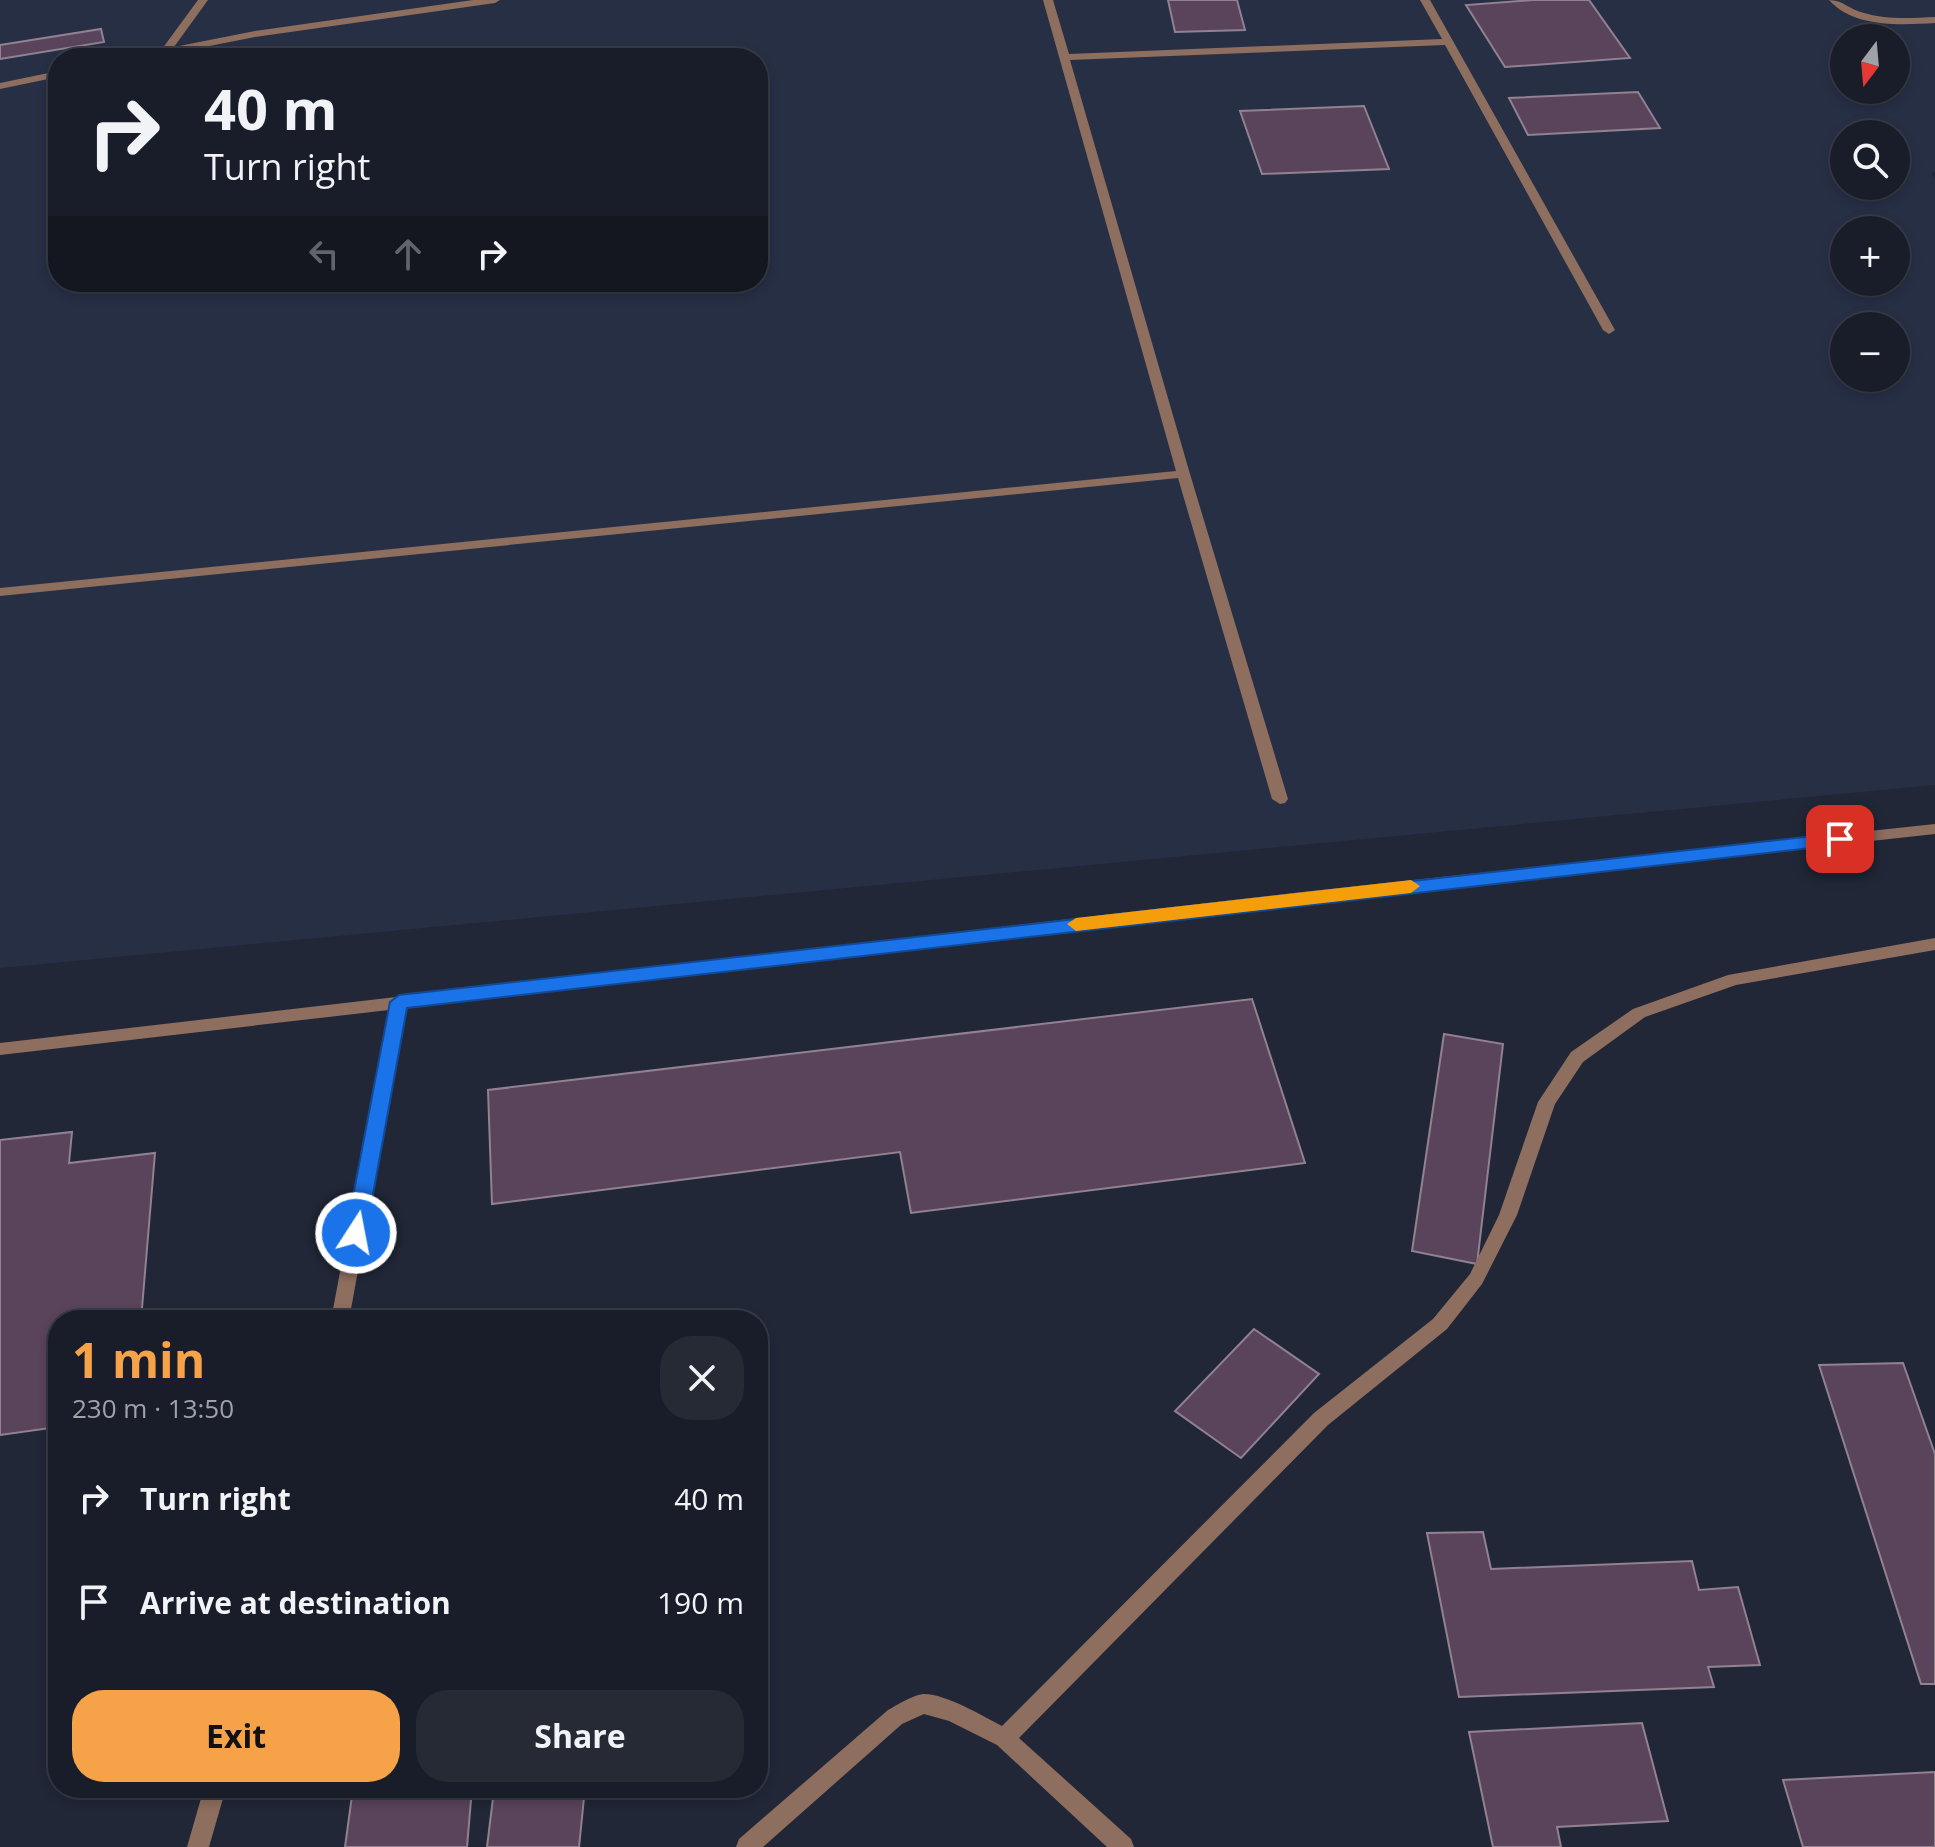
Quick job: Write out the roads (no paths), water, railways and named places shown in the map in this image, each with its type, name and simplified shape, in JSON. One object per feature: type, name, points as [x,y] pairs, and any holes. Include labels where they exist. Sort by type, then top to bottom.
[{"type":"street","points":[[168,48],[203,0]]},
{"type":"street","points":[[182,48],[255,34],[495,0]]},
{"type":"street","points":[[1048,0],[1183,474],[1280,799]]},
{"type":"street","points":[[1425,0],[1609,330]]},
{"type":"street","points":[[1834,0],[1841,8],[1876,19],[1935,20]]},
{"type":"street","points":[[1064,57],[1447,42]]},
{"type":"street","points":[[0,86],[48,76]]},
{"type":"street","points":[[0,592],[1183,474]]},
{"type":"street","points":[[0,1049],[1935,829]]},
{"type":"street","points":[[1004,1738],[1321,1419],[1440,1324],[1476,1279],[1508,1215],[1547,1102],[1577,1057],[1639,1013],[1734,979],[1935,944]]},
{"type":"street","points":[[342,1310],[399,1002]]},
{"type":"street","points":[[747,1847],[895,1717],[923,1704],[953,1712],[1004,1738],[1123,1847]]},
{"type":"street","points":[[198,1847],[212,1798]]}]
